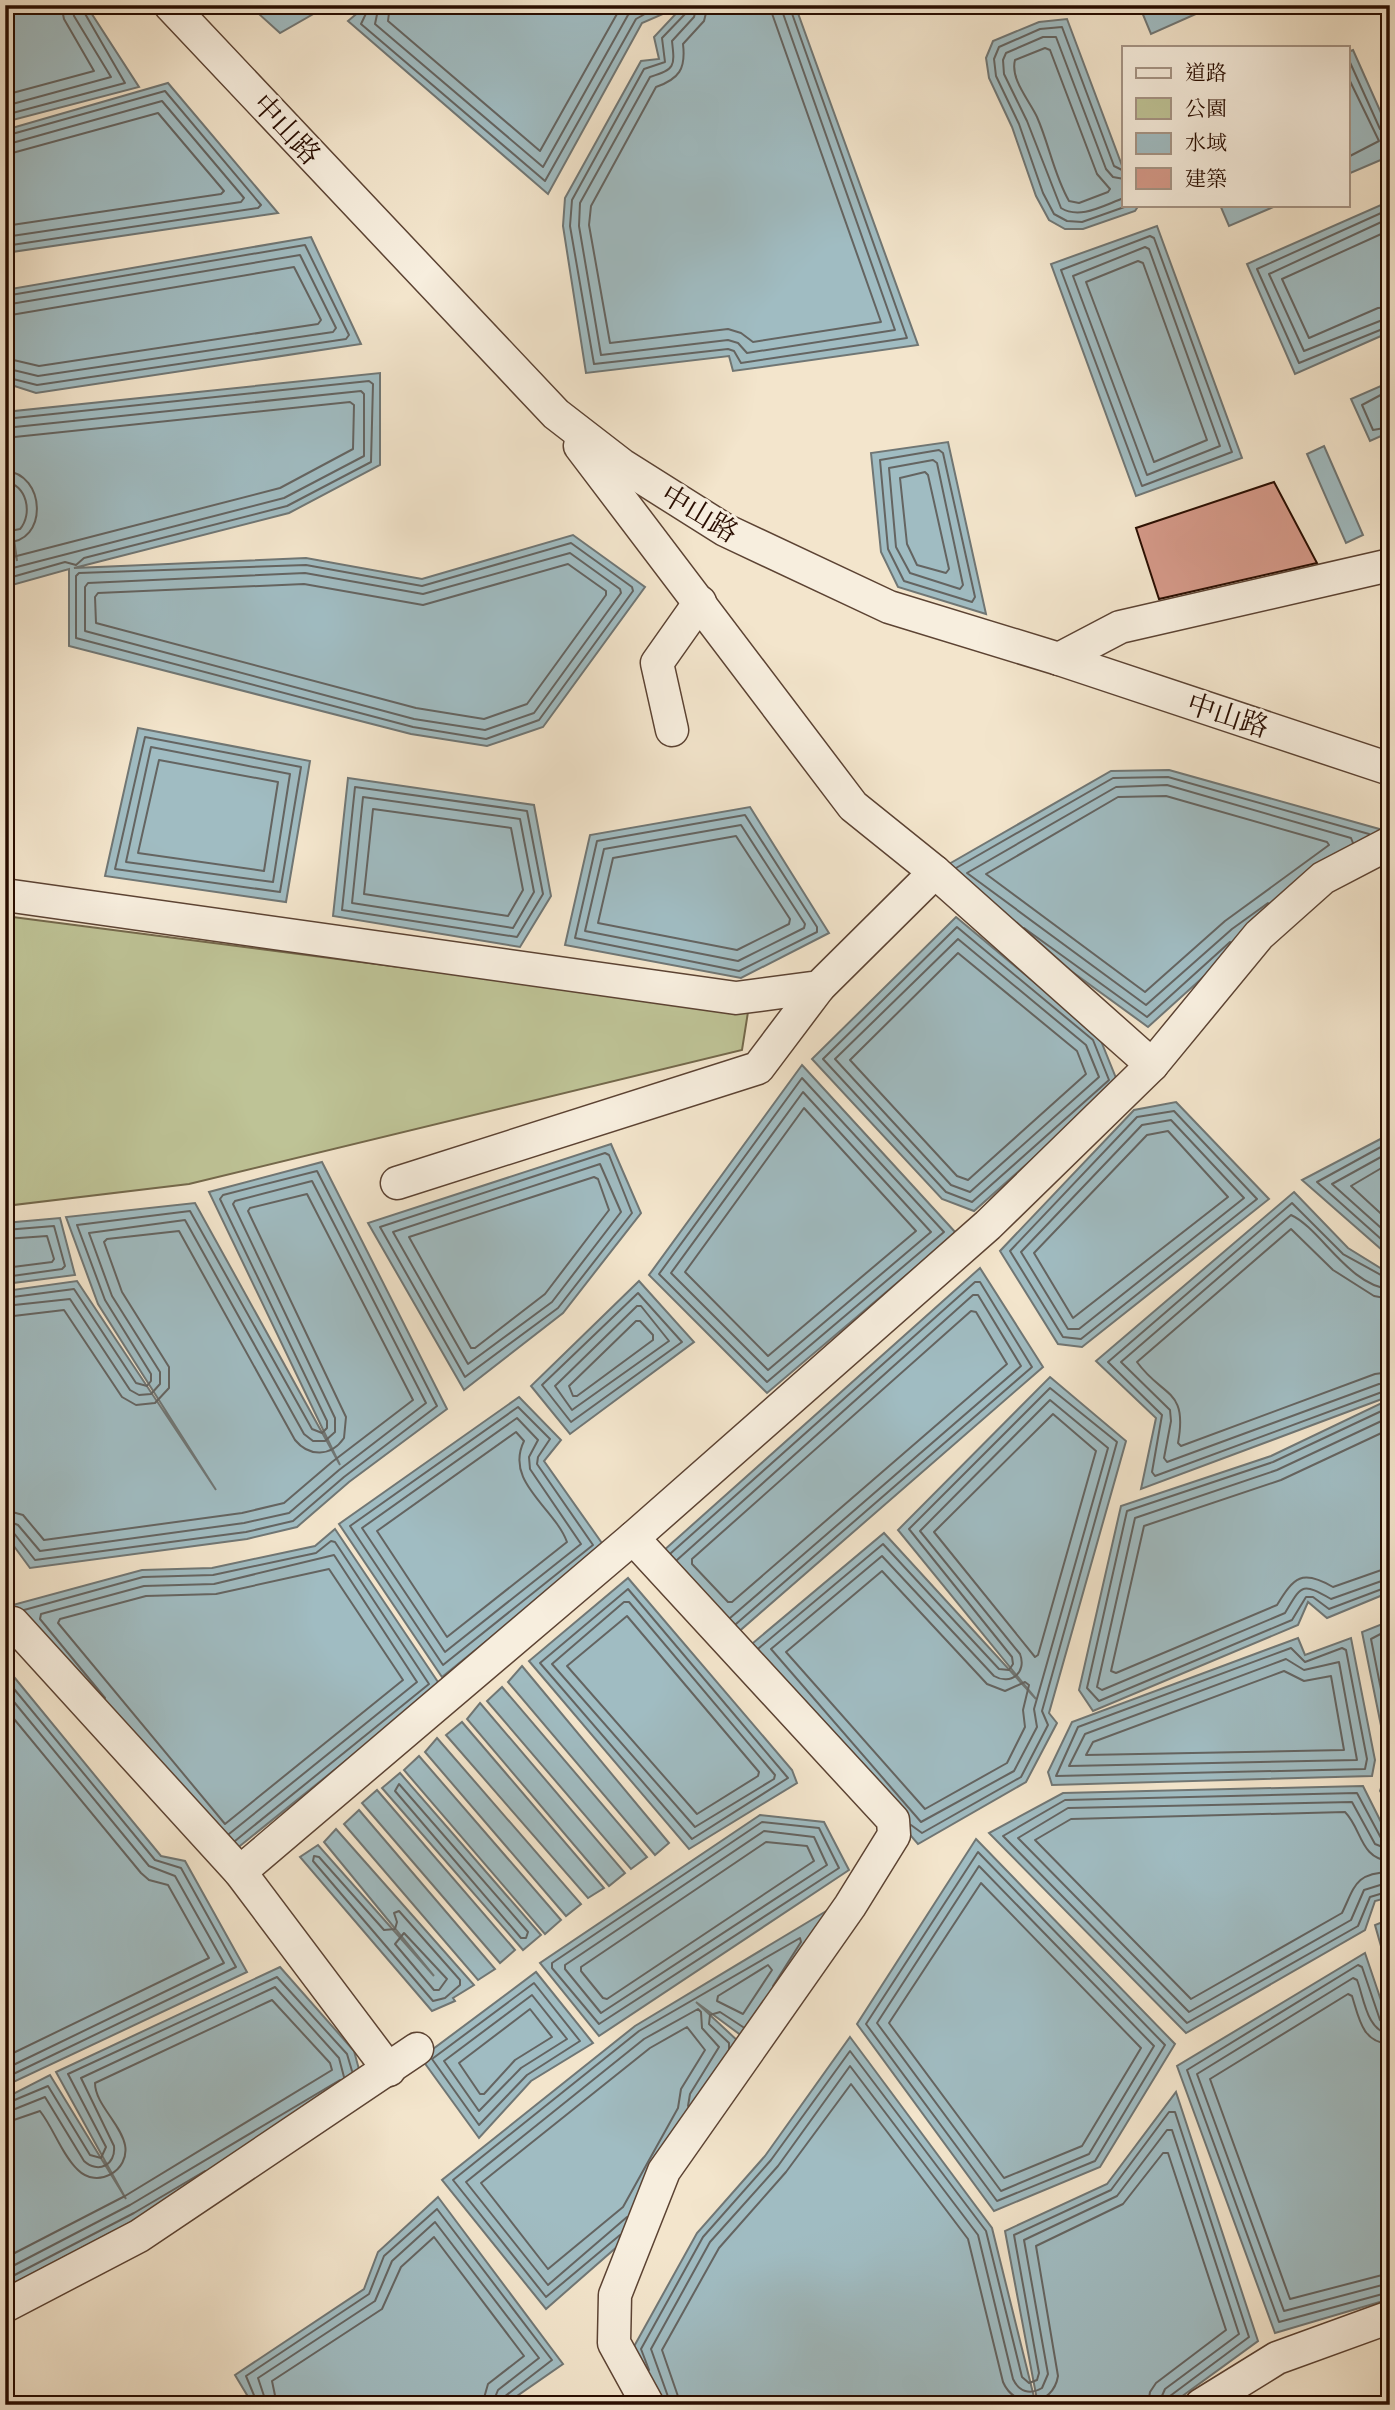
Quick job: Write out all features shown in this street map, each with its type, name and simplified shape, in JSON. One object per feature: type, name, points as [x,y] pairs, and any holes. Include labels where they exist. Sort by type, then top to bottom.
[{"type":"street","name":"中山路","points":[[170,5],[556,414],[622,465],[725,530],[889,607],[1059,659],[1390,769]]},
{"type":"street","points":[[556,414],[853,806],[935,872],[1152,1065]]},
{"type":"street","points":[[1059,659],[1120,626],[1390,565]]},
{"type":"street","points":[[672,730],[657,663],[700,602]]},
{"type":"street","points":[[240,1872],[633,1538],[988,1225],[1152,1065],[1259,935],[1323,878],[1390,844]]},
{"type":"street","points":[[397,1183],[758,1068],[819,987],[935,872]]},
{"type":"street","points":[[5,895],[736,998],[819,987]]},
{"type":"street","points":[[633,1538],[893,1820],[894,1835],[850,1906],[664,2171],[615,2295],[614,2343],[648,2405]]},
{"type":"street","points":[[13,1623],[240,1872],[389,2070]]},
{"type":"street","points":[[5,2306],[139,2236],[417,2049]]},
{"type":"street","points":[[1201,2405],[1277,2358],[1389,2321]]},
{"type":"green space","points":[[5,916],[748,1012],[742,1050],[189,1184],[5,1206]]},
{"type":"water","points":[[5,5],[86,5],[139,87],[5,122]]},
{"type":"water","points":[[249,5],[329,5],[280,33]]},
{"type":"water","points":[[367,5],[670,5],[663,14],[642,23],[548,194],[348,21]]},
{"type":"water","points":[[684,5],[795,5],[918,345],[733,371],[729,356],[586,373],[563,226],[565,198],[641,61],[659,59],[654,37]]},
{"type":"water","points":[[1139,5],[1216,5],[1151,34]]},
{"type":"water","points":[[1067,19],[1122,166],[1122,206],[1138,206],[1135,211],[1083,229],[1065,229],[1049,220],[1036,196],[1012,127],[989,78],[986,58],[993,41],[1039,22]]},
{"type":"water","points":[[1353,50],[1390,133],[1390,156],[1350,173],[1350,51]]},
{"type":"water","points":[[168,83],[278,213],[5,253],[5,130]]},
{"type":"water","points":[[1390,201],[1390,332],[1295,374],[1247,264]]},
{"type":"water","points":[[1220,206],[1276,206],[1229,226]]},
{"type":"water","points":[[1157,226],[1242,458],[1136,496],[1051,264]]},
{"type":"water","points":[[311,237],[361,344],[36,393],[5,383],[5,290]]},
{"type":"water","points":[[380,373],[380,465],[289,513],[74,568],[306,558],[422,579],[573,535],[645,587],[543,727],[487,746],[411,734],[69,646],[69,569],[5,587],[5,504],[17,561],[5,472],[5,412]]},
{"type":"water","points":[[1390,382],[1390,432],[1370,441],[1351,399]]},
{"type":"water","points":[[948,442],[986,614],[898,587],[881,552],[871,453]]},
{"type":"water","points":[[1324,446],[1363,535],[1346,543],[1307,454]]},
{"type":"water","points":[[138,728],[310,761],[286,902],[105,876]]},
{"type":"water","points":[[1169,770],[1390,832],[1242,942],[1148,1027],[935,872],[1111,771]]},
{"type":"water","points":[[348,778],[534,805],[551,896],[520,947],[333,916]]},
{"type":"water","points":[[750,807],[829,933],[741,978],[565,945],[590,835]]},
{"type":"water","points":[[956,917],[1099,1036],[1118,1083],[974,1211],[942,1199],[812,1059]]},
{"type":"water","points":[[802,1065],[956,1233],[767,1393],[649,1275]]},
{"type":"water","points":[[1176,1102],[1269,1199],[1082,1347],[1058,1344],[1000,1251],[1134,1110]]},
{"type":"water","points":[[1390,1134],[1390,1257],[1302,1180]]},
{"type":"water","points":[[611,1144],[641,1213],[563,1313],[464,1390],[368,1223]]},
{"type":"water","points":[[322,1162],[447,1409],[349,1482],[297,1527],[247,1539],[30,1568],[5,1534],[5,1291],[77,1281],[216,1490],[98,1304],[66,1217],[195,1203],[340,1465],[209,1192]]},
{"type":"water","points":[[1294,1192],[1348,1248],[1390,1274],[1390,1396],[1141,1489],[1156,1418],[1096,1361]]},
{"type":"water","points":[[60,1218],[75,1275],[5,1284],[5,1223]]},
{"type":"water","points":[[980,1268],[1043,1367],[728,1641],[653,1560]]},
{"type":"water","points":[[639,1281],[694,1342],[570,1434],[531,1386]]},
{"type":"water","points":[[1050,1377],[1126,1441],[1049,1713],[1057,1723],[1026,1782],[918,1844],[747,1648],[884,1533],[1036,1699],[898,1530]]},
{"type":"water","points":[[519,1397],[561,1440],[544,1461],[604,1546],[442,1677],[339,1524]]},
{"type":"water","points":[[1390,1399],[1390,1592],[1327,1618],[1308,1602],[1298,1625],[1093,1711],[1079,1690],[1121,1506],[1271,1456]]},
{"type":"water","points":[[335,1529],[440,1685],[220,1862],[9,1606],[142,1570],[212,1568],[315,1546]]},
{"type":"water","points":[[628,1578],[792,1770],[797,1783],[689,1849],[529,1661]]},
{"type":"water","points":[[1390,1621],[1390,1808],[1380,1791],[1389,1765],[1362,1632]]},
{"type":"water","points":[[1298,1638],[1305,1655],[1351,1638],[1375,1760],[1372,1776],[1052,1785],[1048,1772],[1072,1722]]},
{"type":"water","points":[[5,1666],[161,1856],[185,1861],[247,1972],[5,2086]]},
{"type":"water","points":[[522,1666],[669,1843],[655,1855],[508,1682]]},
{"type":"water","points":[[502,1687],[647,1857],[631,1869],[487,1701]]},
{"type":"water","points":[[480,1703],[625,1873],[609,1886],[467,1719]]},
{"type":"water","points":[[462,1722],[604,1888],[588,1898],[446,1735]]},
{"type":"water","points":[[437,1738],[581,1904],[566,1916],[425,1752]]},
{"type":"water","points":[[419,1756],[561,1920],[545,1934],[404,1770]]},
{"type":"water","points":[[400,1773],[541,1935],[523,1950],[382,1788]]},
{"type":"water","points":[[1363,1786],[1390,1840],[1390,1897],[1375,1901],[1365,1930],[1186,2033],[989,1833],[1063,1793]]},
{"type":"water","points":[[377,1790],[515,1950],[500,1963],[362,1803]]},
{"type":"water","points":[[359,1810],[495,1969],[478,1980],[344,1824]]},
{"type":"water","points":[[760,1815],[824,1822],[849,1870],[599,2036],[540,1963]]},
{"type":"water","points":[[336,1829],[474,1985],[453,1998],[455,2001],[432,2011],[300,1857],[318,1845],[434,1976],[324,1842]]},
{"type":"water","points":[[976,1839],[1175,2044],[1100,2167],[994,2211],[857,2024]]},
{"type":"water","points":[[833,1907],[746,2039],[696,2002],[740,2043],[643,2224],[546,2309],[442,2180],[635,2026]]},
{"type":"water","points":[[1390,1919],[1390,1978],[1375,1925]]},
{"type":"water","points":[[1365,1953],[1390,2027],[1390,2299],[1275,2333],[1177,2066]]},
{"type":"water","points":[[280,1967],[354,2051],[363,2084],[137,2219],[5,2288],[5,2098],[50,2075],[126,2199],[56,2072]]},
{"type":"water","points":[[536,1972],[593,2043],[531,2081],[479,2138],[421,2058]]},
{"type":"water","points":[[850,2037],[992,2228],[1036,2405],[656,2405],[632,2350],[697,2233],[765,2156]]},
{"type":"water","points":[[1176,2092],[1258,2341],[1170,2405],[1038,2405],[1005,2231],[1107,2184]]},
{"type":"water","points":[[438,2197],[563,2364],[504,2405],[253,2405],[235,2375],[364,2289],[378,2252]]},
{"type":"building","points":[[1274,482],[1317,563],[1159,599],[1136,528]]}]
